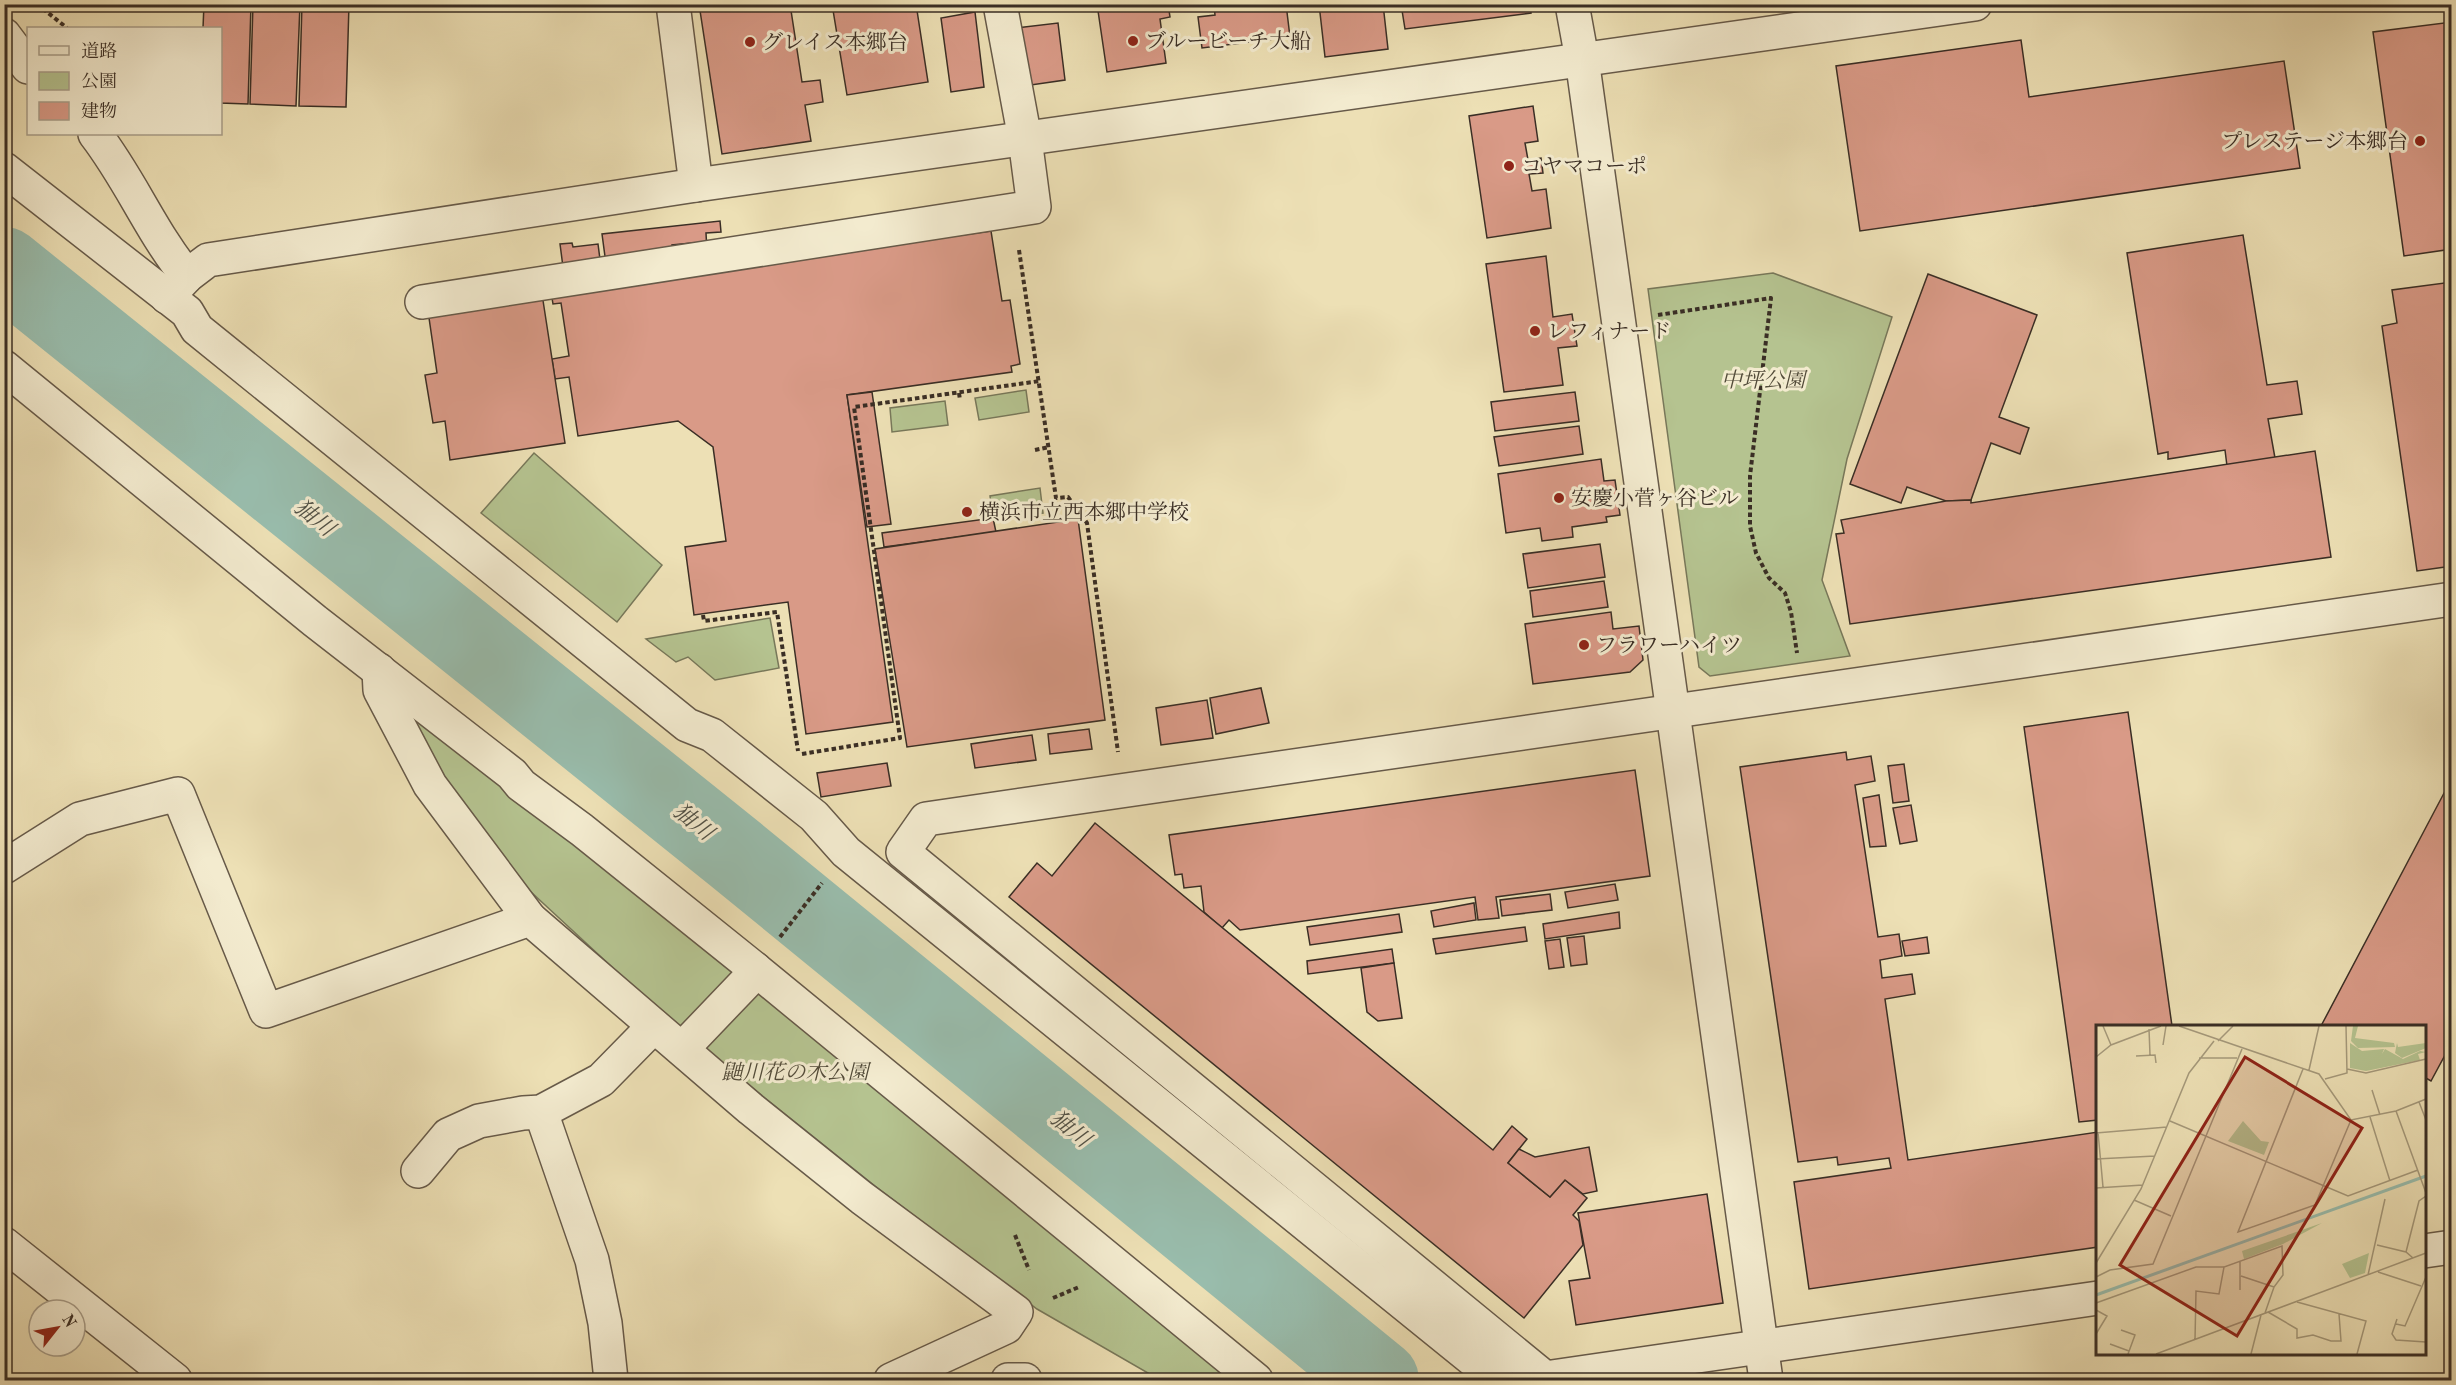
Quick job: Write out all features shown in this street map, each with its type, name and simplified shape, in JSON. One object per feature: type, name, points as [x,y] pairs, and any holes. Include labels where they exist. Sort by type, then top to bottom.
[{"type":"street","points":[[673,4],[696,185]]},
{"type":"street","points":[[422,302],[1034,207],[1025,139],[1000,4]]},
{"type":"street","points":[[1572,4],[1582,59],[1766,1380]]},
{"type":"street","points":[[177,287],[208,260],[696,185],[1976,4]]},
{"type":"street","points":[[4,36],[27,66]]},
{"type":"street","points":[[96,135],[118,166],[170,256],[177,287],[197,329],[687,725],[712,735],[814,816],[846,852],[1498,1380]]},
{"type":"street","points":[[4,169],[177,287]]},
{"type":"street","points":[[4,367],[379,670],[755,969],[1256,1380]]},
{"type":"street","points":[[2096,1298],[1545,1378],[903,852],[926,819],[2451,599]]},
{"type":"street","points":[[379,670],[380,690],[430,785],[530,919],[751,1108],[862,1198],[1016,1312],[1006,1327],[891,1380]]},
{"type":"street","points":[[4,867],[80,819],[178,794],[266,1011],[530,919]]},
{"type":"street","points":[[682,1048],[749,980],[755,969]]},
{"type":"street","points":[[417,1171],[448,1136],[479,1121],[541,1112],[602,1080],[654,1026]]},
{"type":"street","points":[[541,1112],[592,1260],[604,1323],[610,1380]]},
{"type":"street","points":[[4,1245],[175,1380]]},
{"type":"street","points":[[2426,1251],[2451,1248]]},
{"type":"street","points":[[1008,1380],[1024,1380]]},
{"type":"path","points":[[38,4],[66,27]]},
{"type":"path","points":[[1013,210],[1056,498],[1068,497],[1087,523],[1119,759]]},
{"type":"path","points":[[1657,315],[1771,298],[1750,476],[1750,526],[1756,553],[1769,578],[1785,593],[1791,612],[1797,656]]},
{"type":"path","points":[[704,615],[704,621],[777,612],[799,755],[900,738],[854,407],[1040,381]]},
{"type":"path","points":[[959,393],[960,400]]},
{"type":"path","points":[[1035,450],[1049,447]]},
{"type":"path","points":[[755,969],[846,852]]},
{"type":"path","points":[[1016,1312],[1032,1297],[1036,1289],[1014,1230],[1020,1209],[1031,1196]]},
{"type":"path","points":[[1016,1312],[1075,1290],[1113,1263]]},
{"type":"green space","name":"中坪公園","points":[[1773,273],[1892,317],[1847,459],[1822,580],[1850,656],[1710,676],[1699,667],[1648,289]]},
{"type":"green space","points":[[1026,390],[1029,412],[979,420],[975,398]]},
{"type":"green space","points":[[945,401],[948,425],[892,432],[890,408]]},
{"type":"green space","points":[[534,453],[662,565],[617,622],[481,513]]},
{"type":"green space","points":[[1040,488],[1043,513],[1001,519],[1000,512],[992,512],[990,496]]},
{"type":"green space","points":[[770,618],[779,668],[715,680],[688,657],[676,662],[646,639]]},
{"type":"green space","name":"鼬川花の木公園","points":[[403,703],[741,973],[682,1032],[517,879],[442,778]]},
{"type":"green space","name":"鼬川花の木公園","points":[[757,987],[1236,1380],[1160,1380],[1037,1309],[875,1186],[700,1046]]},
{"type":"building","points":[[204,4],[251,4],[248,104],[222,103],[222,27],[203,27]]},
{"type":"building","points":[[253,4],[300,4],[296,106],[250,104]]},
{"type":"building","points":[[302,4],[349,4],[346,107],[299,106]]},
{"type":"building","name":"グレイス本郷台","points":[[699,4],[790,4],[802,82],[820,80],[823,102],[805,105],[811,141],[722,154]]},
{"type":"building","points":[[832,4],[916,4],[928,82],[847,95]]},
{"type":"building","name":"ブルービーチ大船","points":[[1097,4],[1168,4],[1170,17],[1160,19],[1166,63],[1107,72]]},
{"type":"building","points":[[1214,4],[1286,4],[1290,37],[1202,48],[1198,17],[1215,15]]},
{"type":"building","points":[[1319,4],[1383,4],[1388,49],[1325,57]]},
{"type":"building","points":[[1401,4],[1530,4],[1531,13],[1405,29]]},
{"type":"building","points":[[975,12],[984,87],[951,92],[941,18]]},
{"type":"building","name":"プレステージ本郷台","points":[[2452,22],[2452,249],[2404,256],[2373,32]]},
{"type":"building","points":[[1058,23],[1065,80],[1024,86],[1015,28]]},
{"type":"building","points":[[2021,40],[2029,97],[2284,61],[2300,168],[1860,231],[1836,66]]},
{"type":"building","name":"コヤマコーポ","points":[[1533,106],[1538,141],[1525,143],[1528,160],[1541,158],[1543,173],[1529,174],[1532,191],[1546,189],[1551,228],[1487,238],[1469,116]]},
{"type":"building","points":[[720,221],[721,232],[706,233],[707,252],[691,253],[691,243],[672,245],[673,252],[606,264],[602,234]]},
{"type":"building","points":[[991,231],[1002,301],[1010,300],[1020,364],[1011,366],[1012,372],[847,395],[893,722],[806,734],[788,602],[694,615],[685,547],[726,541],[713,447],[678,421],[578,436],[569,377],[555,379],[552,359],[569,356],[561,303],[553,304],[551,292]]},
{"type":"building","points":[[2243,235],[2267,385],[2297,381],[2302,414],[2268,419],[2275,458],[2227,466],[2225,450],[2168,459],[2168,452],[2158,454],[2127,253]]},
{"type":"building","points":[[572,243],[573,247],[598,244],[601,267],[563,267],[560,244]]},
{"type":"building","name":"レフィナード","points":[[1546,256],[1553,317],[1572,314],[1577,346],[1558,348],[1563,385],[1504,392],[1486,264]]},
{"type":"building","points":[[1928,274],[2037,315],[1999,417],[2029,428],[2020,454],[1991,443],[1971,500],[1946,501],[1907,487],[1901,503],[1850,484]]},
{"type":"building","points":[[2452,282],[2452,566],[2417,571],[2382,326],[2397,323],[2392,290]]},
{"type":"building","points":[[542,294],[565,443],[450,460],[445,421],[433,423],[425,375],[437,373],[428,311]]},
{"type":"building","points":[[872,392],[891,524],[867,527],[847,395]]},
{"type":"building","points":[[1575,392],[1579,421],[1495,431],[1491,402]]},
{"type":"building","points":[[1579,426],[1583,454],[1499,466],[1494,437]]},
{"type":"building","points":[[2315,451],[2331,557],[1850,624],[1836,534],[1844,533],[1841,520],[1946,501],[1971,500],[1971,503]]},
{"type":"building","name":"安慶小菅ヶ谷ビル","points":[[1601,459],[1604,481],[1615,480],[1620,515],[1606,517],[1607,522],[1572,527],[1573,537],[1542,541],[1540,528],[1506,533],[1498,474]]},
{"type":"building","points":[[993,518],[996,532],[884,547],[882,533]]},
{"type":"building","points":[[1078,519],[1105,720],[907,747],[875,549]]},
{"type":"building","points":[[1600,544],[1605,577],[1528,588],[1523,554]]},
{"type":"building","points":[[1604,581],[1608,607],[1533,617],[1530,591]]},
{"type":"building","name":"フラワーハイツ","points":[[1611,612],[1613,629],[1639,626],[1643,660],[1630,672],[1533,684],[1525,624]]},
{"type":"building","points":[[1261,688],[1269,723],[1216,734],[1210,698]]},
{"type":"building","points":[[1207,700],[1213,738],[1161,745],[1156,708]]},
{"type":"building","points":[[2128,712],[2172,1025],[2096,1025],[2096,1120],[2079,1122],[2024,727]]},
{"type":"building","points":[[1089,729],[1092,749],[1050,754],[1048,734]]},
{"type":"building","points":[[1032,735],[1036,760],[975,768],[971,744]]},
{"type":"building","points":[[1846,752],[1847,760],[1871,756],[1875,781],[1855,785],[1878,937],[1899,934],[1902,956],[1880,960],[1882,978],[1912,974],[1915,994],[1885,999],[1908,1160],[2096,1132],[2096,1247],[1809,1289],[1794,1182],[1891,1168],[1889,1158],[1838,1165],[1837,1157],[1798,1162],[1740,767]]},
{"type":"building","points":[[887,763],[891,786],[821,797],[817,773]]},
{"type":"building","points":[[1904,764],[1909,801],[1893,803],[1888,766]]},
{"type":"building","points":[[1635,770],[1650,876],[1496,897],[1499,918],[1478,920],[1475,897],[1240,930],[1229,920],[1222,928],[1204,912],[1201,886],[1184,888],[1182,874],[1175,875],[1169,835]]},
{"type":"building","points":[[2452,778],[2452,1011],[2449,1016],[2452,1018],[2452,1042],[2431,1081],[2426,1078],[2426,1025],[2322,1025]]},
{"type":"building","points":[[1879,795],[1886,846],[1870,847],[1863,798]]},
{"type":"building","points":[[1911,805],[1917,841],[1900,844],[1893,808]]},
{"type":"building","points":[[1095,823],[1493,1150],[1512,1126],[1527,1139],[1508,1163],[1550,1197],[1565,1180],[1587,1198],[1573,1215],[1579,1221],[1583,1245],[1524,1318],[1009,897],[1037,863],[1052,876]]},
{"type":"building","points":[[1615,884],[1618,900],[1568,908],[1565,892]]},
{"type":"building","points":[[1550,894],[1552,910],[1502,916],[1500,900]]},
{"type":"building","points":[[1474,903],[1476,920],[1434,927],[1431,911]]},
{"type":"building","points":[[1619,912],[1620,928],[1545,939],[1543,924]]},
{"type":"building","points":[[1399,914],[1402,932],[1310,945],[1307,927]]},
{"type":"building","points":[[1525,927],[1527,941],[1436,954],[1433,939]]},
{"type":"building","points":[[1584,936],[1587,964],[1571,966],[1567,938]]},
{"type":"building","points":[[1927,937],[1929,953],[1905,956],[1902,941]]},
{"type":"building","points":[[1560,939],[1564,967],[1549,969],[1545,941]]},
{"type":"building","points":[[1392,949],[1394,963],[1308,974],[1307,961]]},
{"type":"building","points":[[1394,963],[1402,1018],[1378,1021],[1367,1012],[1361,968]]},
{"type":"building","points":[[1589,1147],[1597,1191],[1583,1194],[1565,1180],[1550,1197],[1508,1163],[1519,1149],[1535,1157]]},
{"type":"building","points":[[1707,1194],[1723,1303],[1576,1325],[1569,1281],[1590,1278],[1578,1213]]},
{"type":"waterway","name":"㹨川","points":[[4,267],[735,854],[1379,1380]]},
{"type":"place","name":"ブルービーチ大船","points":[[1133,41]]},
{"type":"place","name":"グレイス本郷台","points":[[750,42]]},
{"type":"place","name":"プレステージ本郷台","points":[[2420,141]]},
{"type":"place","name":"コヤマコーポ","points":[[1509,166]]},
{"type":"place","name":"レフィナード","points":[[1535,331]]},
{"type":"place","name":"安慶小菅ヶ谷ビル","points":[[1559,498]]},
{"type":"place","name":"横浜市立西本郷中学校","points":[[967,512]]},
{"type":"place","name":"フラワーハイツ","points":[[1584,645]]}]
